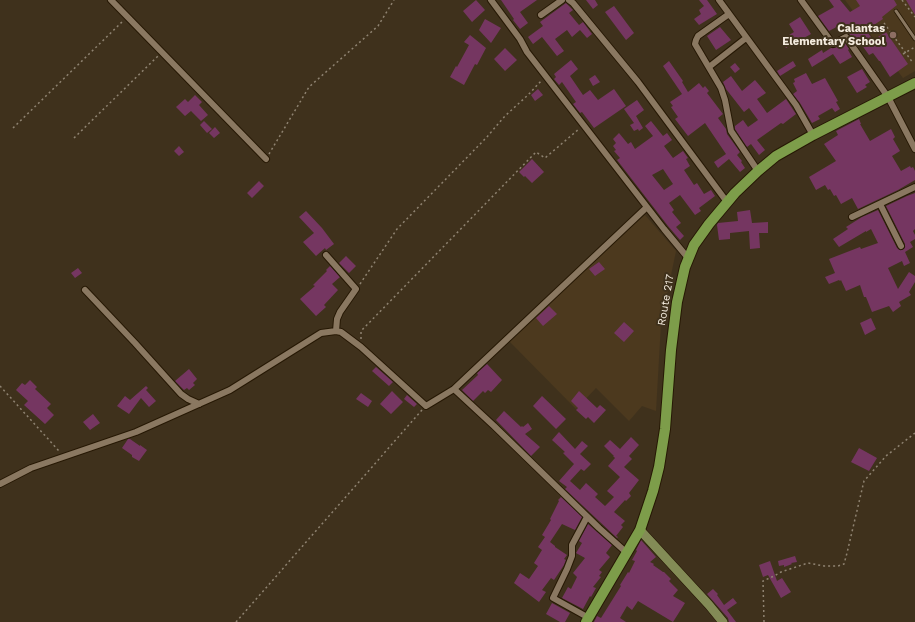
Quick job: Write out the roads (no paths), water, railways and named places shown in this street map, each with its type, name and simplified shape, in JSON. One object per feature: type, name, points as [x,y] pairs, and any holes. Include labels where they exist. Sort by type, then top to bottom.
[{"type":"main road","name":"Route 217","points":[[587,620],[640,530],[659,468],[665,429],[673,327],[681,280],[694,244],[727,202],[758,171],[776,156],[813,135],[915,83]]},
{"type":"street","points":[[111,0],[266,159]]},
{"type":"street","points":[[491,0],[503,14],[527,52],[688,258]]},
{"type":"street","points":[[542,15],[562,0]]},
{"type":"street","points":[[569,0],[638,82],[727,202]]},
{"type":"street","points":[[719,0],[796,105],[813,135]]},
{"type":"street","points":[[801,0],[833,44],[846,37],[888,97],[915,149]]},
{"type":"street","points":[[729,14],[698,36],[696,44],[721,88],[731,131],[758,171]]},
{"type":"street","points":[[709,67],[746,38]]},
{"type":"street","points":[[852,218],[915,187]]},
{"type":"street","points":[[880,204],[901,246]]},
{"type":"street","points":[[0,484],[31,468],[136,432],[230,390],[321,333],[336,331],[341,332],[361,347],[426,406],[454,389],[647,207]]},
{"type":"street","points":[[326,255],[356,289],[340,312],[337,319],[336,331]]},
{"type":"street","points":[[84,290],[181,394],[199,404]]},
{"type":"street","points":[[454,389],[565,494],[587,517],[627,553]]},
{"type":"street","points":[[587,517],[572,545],[572,556],[553,598],[587,620]]},
{"type":"street","points":[[640,530],[723,622]]},
{"type":"lane","points":[[896,11],[915,39]]},
{"type":"place","name":"Calantas Elementary School","points":[[893,35]]}]
